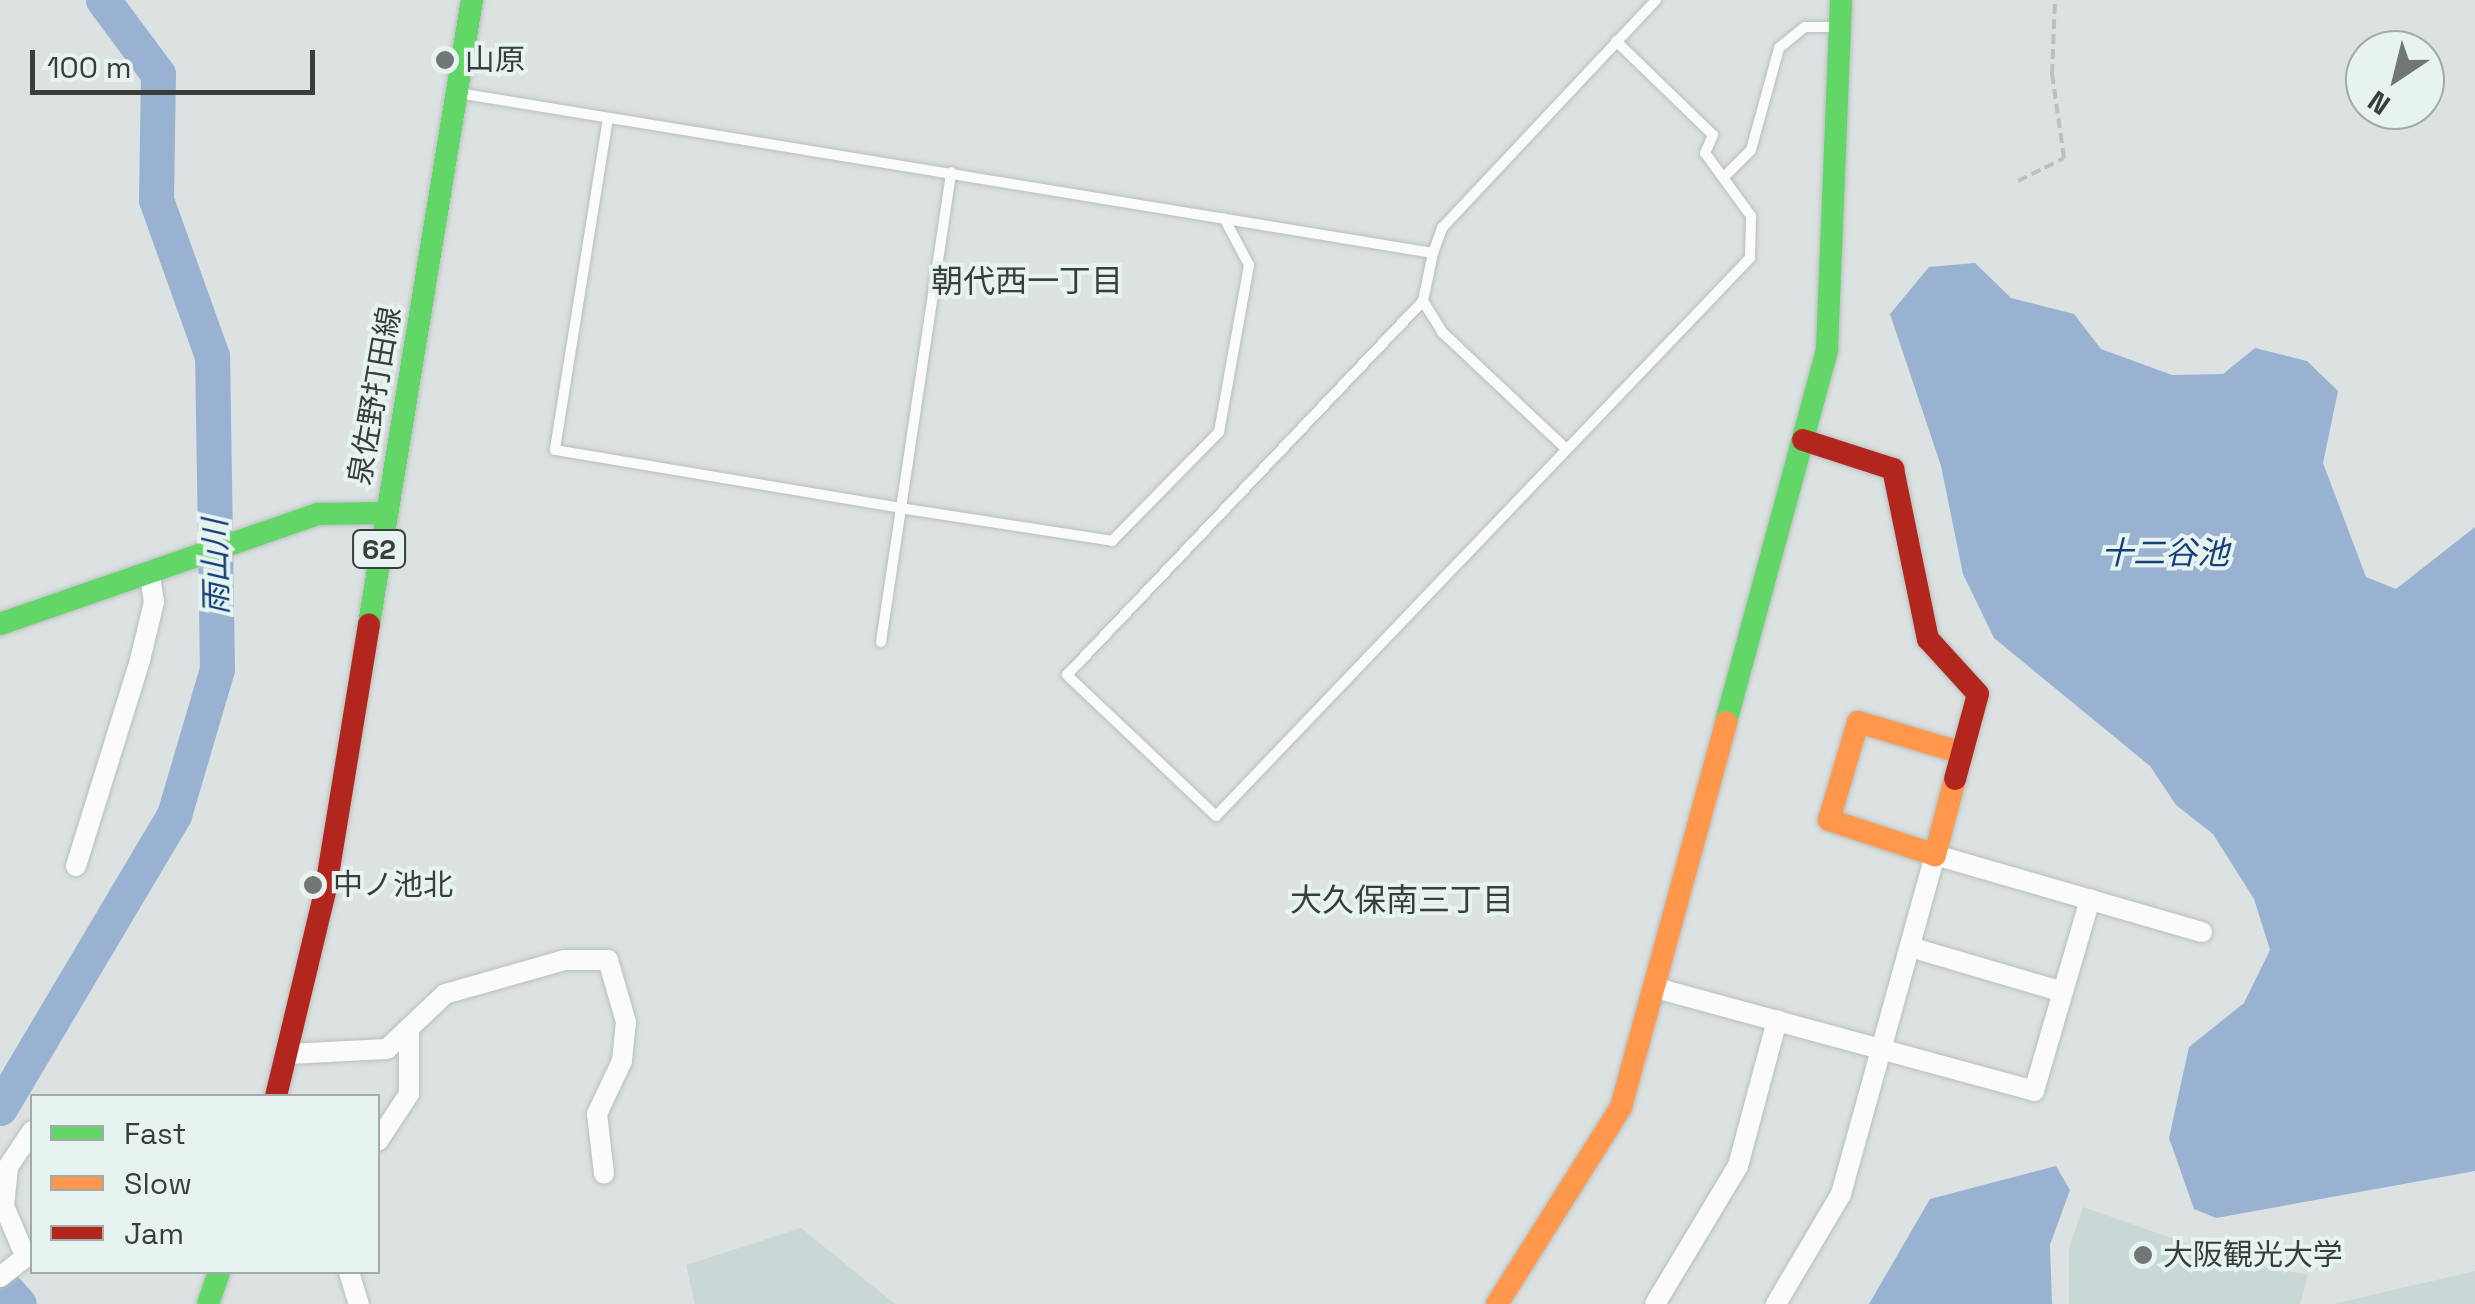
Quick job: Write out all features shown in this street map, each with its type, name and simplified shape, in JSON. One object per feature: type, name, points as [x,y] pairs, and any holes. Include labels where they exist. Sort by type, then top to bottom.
[{"type":"street","name":"泉佐野打田線","points":[[277,1094],[326,886],[384,513],[472,0]]},
{"type":"street","points":[[1496,1304],[1610,1134],[1656,988],[1803,440],[1827,349],[1841,0]]},
{"type":"street","points":[[1776,1304],[1840,1194],[1978,694],[1928,639],[1893,468],[1803,440]]},
{"type":"street","points":[[0,624],[317,514],[384,513]]},
{"type":"street","points":[[76,866],[140,660],[154,602],[149,572]]},
{"type":"street","points":[[1962,753],[1858,722],[1829,820],[1935,856],[2202,932]]},
{"type":"street","points":[[1656,988],[2034,1091],[2090,900]]},
{"type":"street","points":[[1910,948],[2063,992]]},
{"type":"street","points":[[288,1054],[386,1049],[409,1032],[445,994],[564,960],[608,960],[626,1022],[622,1061],[597,1114],[604,1174]]},
{"type":"street","points":[[1655,1304],[1738,1166],[1777,1020]]},
{"type":"street","points":[[380,1138],[409,1094],[409,1032]]},
{"type":"street","points":[[3,1274],[28,1253],[4,1206],[8,1168],[30,1134]]},
{"type":"street","points":[[208,1304],[217,1274]]},
{"type":"street","points":[[349,1274],[358,1304]]},
{"type":"lane","points":[[1616,41],[1714,136],[1705,153],[1751,216],[1750,258],[1564,447],[1216,816],[1067,675],[1422,301],[1442,228],[1616,41],[1656,0]]},
{"type":"lane","points":[[1724,177],[1751,150],[1779,48],[1804,27],[1840,27]]},
{"type":"lane","points":[[458,93],[1433,253]]},
{"type":"lane","points":[[608,118],[555,450],[900,508],[1112,541],[1219,432],[1249,265],[1224,218]]},
{"type":"lane","points":[[881,642],[952,172]]},
{"type":"lane","points":[[1422,301],[1442,332],[1564,447]]},
{"type":"path","points":[[2018,181],[2064,158],[2052,74],[2056,0]]},
{"type":"shaded area","name":"大阪観光大学","points":[[2083,1207],[2240,1262],[2308,1275],[2300,1304],[2069,1304],[2069,1248]]},
{"type":"shaded area","points":[[801,1228],[895,1304],[695,1304],[686,1265]]},
{"type":"shaded area","points":[[2475,1271],[2475,1304],[2333,1304]]},
{"type":"water","name":"十二谷池","points":[[1975,263],[2011,298],[2074,314],[2101,349],[2172,375],[2223,374],[2255,348],[2307,361],[2338,391],[2323,463],[2366,577],[2396,589],[2475,527],[2475,1171],[2216,1218],[2194,1209],[2169,1138],[2189,1047],[2244,1003],[2270,950],[2254,899],[2213,834],[2176,805],[2150,766],[1994,638],[1963,574],[1941,466],[1890,314],[1929,267]]},
{"type":"water","points":[[2056,1166],[2070,1190],[2050,1245],[2052,1304],[1869,1304],[1930,1199]]},
{"type":"waterway","name":"雨山川","points":[[0,1108],[174,815],[217,669],[212,356],[156,200],[158,74],[103,0]]},
{"type":"waterway","name":"雨山川","points":[[0,1283],[19,1304]]},
{"type":"traffic: fast","points":[[369,624],[472,0]]},
{"type":"traffic: fast","points":[[1726,722],[1827,349],[1841,0]]},
{"type":"traffic: fast","points":[[0,624],[317,514],[384,513]]},
{"type":"traffic: fast","points":[[208,1304],[218,1274]]},
{"type":"traffic: slow","points":[[1497,1304],[1621,1107],[1726,722]]},
{"type":"traffic: slow","points":[[1955,779],[1935,855],[1829,820],[1858,722],[1962,753]]},
{"type":"traffic: jam","points":[[1803,440],[1893,469],[1928,639],[1978,694],[1955,779]]},
{"type":"traffic: jam","points":[[276,1094],[326,887],[369,624]]},
{"type":"place","name":"山原","points":[[445,60]]},
{"type":"place","name":"中ノ池北","points":[[313,885]]},
{"type":"place","name":"大阪観光大学","points":[[2143,1255]]},
{"type":"district","name":"朝代西一丁目","points":[[1027,281]]},
{"type":"district","name":"大久保南三丁目","points":[[1402,900]]}]
